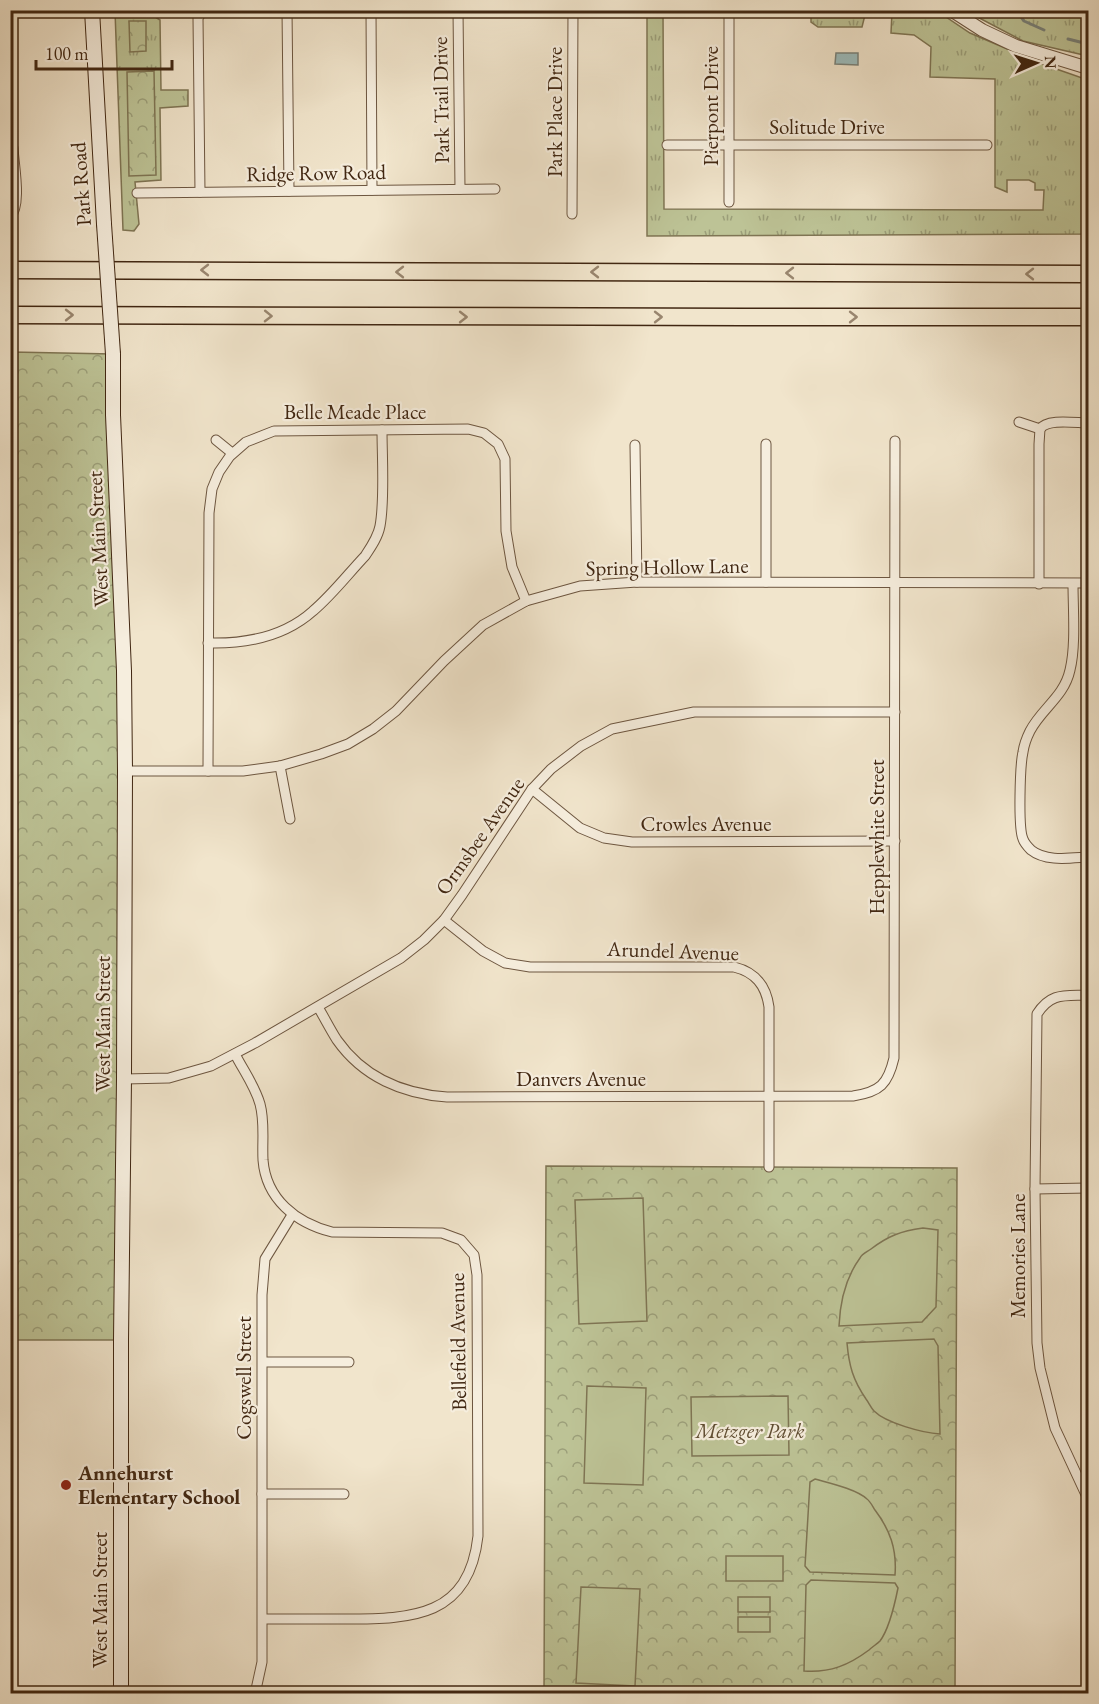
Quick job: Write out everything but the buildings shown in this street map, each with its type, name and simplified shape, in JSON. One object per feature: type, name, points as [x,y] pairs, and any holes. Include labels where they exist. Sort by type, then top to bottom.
[{"type":"highway","points":[[10,270],[1089,274]]},
{"type":"highway","points":[[10,315],[1089,316]]},
{"type":"main road","name":"Park Road","points":[[92,10],[113,354]]},
{"type":"main road","name":"West Main Street","points":[[113,354],[113,415],[124,671],[122,1694]]},
{"type":"street","points":[[200,192],[198,18],[202,12],[230,10]]},
{"type":"street","points":[[287,10],[289,191]]},
{"type":"street","points":[[371,10],[372,190]]},
{"type":"street","name":"Park Trail Drive","points":[[458,10],[460,189]]},
{"type":"street","name":"Park Place Drive","points":[[572,214],[573,10]]},
{"type":"street","name":"Pierpont Drive","points":[[729,10],[729,202]]},
{"type":"street","points":[[951,10],[982,30],[1016,46],[1089,68]]},
{"type":"street","points":[[10,140],[13,148],[17,203],[15,212],[10,218]]},
{"type":"street","name":"Solitude Drive","points":[[667,145],[987,145]]},
{"type":"street","name":"Ridge Row Road","points":[[137,193],[495,189]]},
{"type":"street","points":[[1019,422],[1040,429]]},
{"type":"street","points":[[1039,584],[1040,429],[1049,423],[1089,423]]},
{"type":"street","name":"Belle Meade Place","points":[[208,771],[209,513],[212,489],[219,472],[232,453],[246,442],[274,431],[468,429],[484,433],[498,444],[506,459],[506,531],[512,567],[526,601]]},
{"type":"street","points":[[208,643],[228,644],[251,641],[295,624],[313,611],[365,556],[380,528],[381,430]]},
{"type":"street","points":[[216,440],[232,453]]},
{"type":"street","name":"Hepplewhite Street","points":[[881,1087],[891,1074],[894,1058],[895,441]]},
{"type":"street","points":[[766,444],[766,582]]},
{"type":"street","points":[[635,445],[637,582]]},
{"type":"street","name":"Spring Hollow Lane","points":[[124,771],[243,771],[280,766],[348,744],[373,729],[396,711],[444,661],[483,625],[526,601],[580,586],[637,582],[1089,584]]},
{"type":"street","points":[[1073,584],[1070,670],[1062,692],[1031,730],[1023,752],[1020,825],[1022,838],[1029,848],[1041,856],[1089,857]]},
{"type":"street","name":"Ormsbee Avenue","points":[[124,1079],[169,1078],[211,1066],[401,958],[444,920],[532,789],[551,769],[580,746],[612,729],[694,712],[895,712]]},
{"type":"street","points":[[280,766],[290,819]]},
{"type":"street","name":"Crowles Avenue","points":[[532,789],[580,828],[604,838],[632,842],[895,841]]},
{"type":"street","name":"Arundel Avenue","points":[[444,920],[483,951],[505,963],[530,967],[734,967],[752,974],[759,980],[768,997],[769,1167]]},
{"type":"street","name":"Memories Lane","points":[[1089,995],[1058,996],[1043,1005],[1037,1014],[1035,1189],[1037,1342],[1040,1368],[1055,1428],[1089,1499]]},
{"type":"street","name":"Danvers Avenue","points":[[318,1006],[337,1040],[364,1068],[391,1085],[428,1096],[853,1096],[868,1094],[881,1087]]},
{"type":"street","name":"Bellefield Avenue","points":[[234,1054],[254,1088],[260,1104],[263,1121],[263,1162],[271,1187],[282,1205],[292,1215],[317,1228],[332,1232],[442,1233],[461,1240],[474,1256],[477,1275],[478,1536],[476,1557],[467,1578],[456,1593],[436,1608],[422,1614],[370,1619],[263,1619]]},
{"type":"street","points":[[1035,1189],[1089,1188]]},
{"type":"street","name":"Cogswell Street","points":[[255,1694],[262,1662],[263,1619],[263,1269],[265,1259],[292,1215]]},
{"type":"street","points":[[263,1362],[349,1362]]},
{"type":"street","points":[[262,1494],[344,1494]]},
{"type":"green space","points":[[811,10],[866,11],[862,27],[818,27],[811,22]]},
{"type":"green space","points":[[115,11],[149,11],[160,20],[161,90],[188,90],[188,106],[160,108],[161,180],[135,182],[139,224],[134,231],[123,230]]},
{"type":"green space","points":[[647,11],[663,11],[664,209],[1043,210],[1044,190],[1035,190],[1035,183],[1029,180],[1007,180],[1007,192],[995,187],[995,79],[930,77],[931,47],[914,35],[891,33],[892,11],[937,11],[970,33],[1042,64],[1088,80],[1088,234],[647,236]]},
{"type":"green space","points":[[966,11],[1065,11],[1076,16],[1081,11],[1088,11],[1088,56],[1023,41]]},
{"type":"green space","points":[[129,21],[146,21],[146,51],[130,52]]},
{"type":"green space","points":[[154,71],[156,175],[129,176],[127,72]]},
{"type":"green space","points":[[11,352],[113,354],[120,573],[121,1340],[11,1340]]},
{"type":"green space","name":"Metzger Park","points":[[546,1166],[957,1168],[955,1693],[544,1694]]},
{"type":"green space","points":[[643,1198],[647,1321],[579,1324],[575,1200]]},
{"type":"green space","points":[[923,1228],[938,1230],[936,1307],[922,1322],[839,1326],[845,1290],[855,1265],[863,1254],[889,1237]]},
{"type":"green space","points":[[934,1339],[938,1346],[940,1434],[905,1427],[887,1420],[874,1411],[855,1379],[850,1366],[847,1343]]},
{"type":"green space","points":[[587,1386],[646,1388],[643,1485],[584,1483]]},
{"type":"green space","points":[[788,1396],[789,1455],[692,1456],[691,1397]]},
{"type":"green space","points":[[815,1479],[849,1489],[869,1501],[885,1525],[891,1540],[895,1557],[895,1575],[810,1572],[805,1566],[810,1482]]},
{"type":"green space","points":[[726,1556],[783,1556],[783,1581],[726,1581]]},
{"type":"green space","points":[[811,1580],[895,1583],[898,1588],[893,1608],[880,1641],[862,1655],[839,1667],[822,1671],[804,1671],[806,1585]]},
{"type":"green space","points":[[581,1587],[640,1589],[635,1686],[576,1683]]},
{"type":"green space","points":[[738,1597],[770,1597],[770,1612],[738,1612]]},
{"type":"green space","points":[[738,1617],[770,1617],[770,1632],[738,1632]]},
{"type":"water","points":[[836,53],[858,53],[858,65],[835,64]]},
{"type":"waterway","points":[[1016,10],[1024,21],[1044,30]]},
{"type":"waterway","points":[[1068,39],[1088,44]]},
{"type":"place","name":"Annehurst Elementary School","points":[[66,1485]]}]
